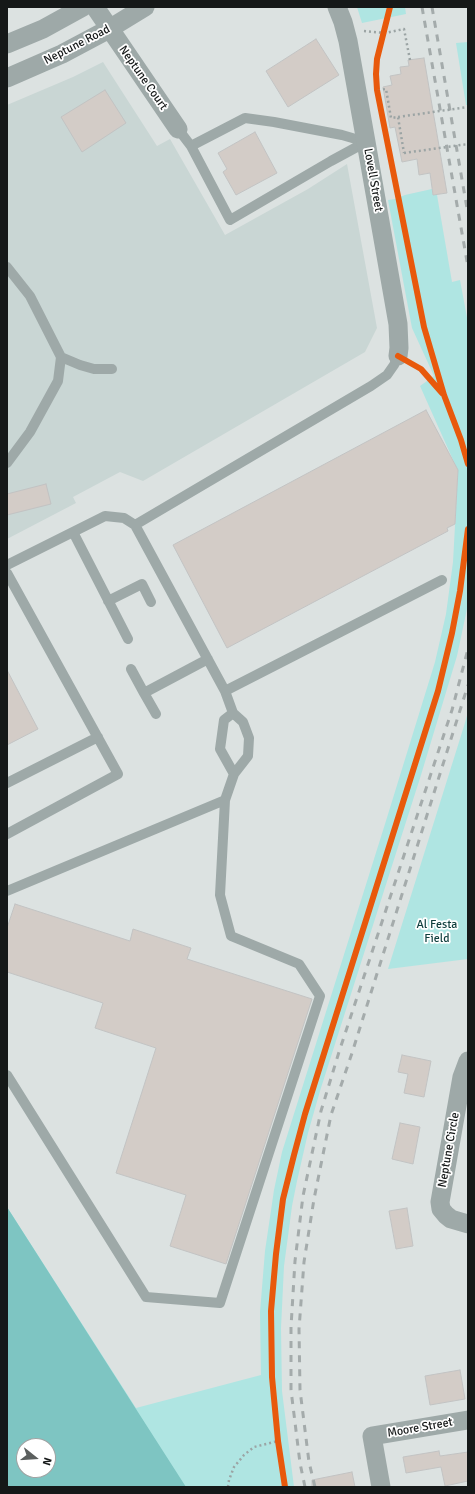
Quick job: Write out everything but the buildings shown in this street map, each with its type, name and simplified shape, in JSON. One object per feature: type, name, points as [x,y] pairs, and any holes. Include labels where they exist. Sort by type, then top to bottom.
[{"type":"street","points":[[7,44],[43,29],[83,7]]},
{"type":"street","name":"Neptune Court","points":[[95,7],[178,129]]},
{"type":"street","name":"Neptune Road","points":[[7,78],[62,54],[109,29],[145,7]]},
{"type":"street","name":"Lovell Street","points":[[336,7],[343,22],[348,41],[366,142],[398,324],[398,356]]},
{"type":"street","name":"Neptune Circle","points":[[468,1062],[462,1077],[440,1202],[441,1209],[446,1215],[468,1224]]},
{"type":"street","name":"Moore Street","points":[[381,1487],[372,1436],[468,1420]]},
{"type":"lane","points":[[191,146],[245,118],[342,135],[366,142]]},
{"type":"lane","points":[[178,129],[191,146],[230,220],[330,161],[366,142]]},
{"type":"lane","points":[[7,267],[30,296],[61,358],[58,381],[30,432],[7,463]]},
{"type":"lane","points":[[136,525],[371,386],[387,375],[398,356]]},
{"type":"lane","points":[[61,358],[94,369],[112,369]]},
{"type":"lane","points":[[7,565],[105,516],[124,518],[136,525],[225,690],[232,713],[243,722],[249,738],[248,756],[234,774],[225,800],[220,895],[231,936],[300,964],[320,996],[220,1302],[146,1297],[7,1075]]},
{"type":"lane","points":[[73,532],[128,639]]},
{"type":"lane","points":[[7,573],[118,774],[7,834]]},
{"type":"lane","points":[[225,690],[442,580]]},
{"type":"lane","points":[[108,601],[142,584],[150,602]]},
{"type":"lane","points":[[144,693],[208,659]]},
{"type":"lane","points":[[131,669],[156,714]]},
{"type":"lane","points":[[232,713],[224,720],[220,750],[234,774]]},
{"type":"lane","points":[[7,783],[98,737]]},
{"type":"lane","points":[[7,891],[225,800]]},
{"type":"path","points":[[383,39],[386,25]]},
{"type":"path","points":[[360,27],[362,31],[385,33],[404,30],[410,60]]},
{"type":"path","points":[[380,98],[378,87],[386,89],[391,118],[468,107]]},
{"type":"path","points":[[398,117],[404,153],[468,144]]},
{"type":"path","points":[[228,1487],[234,1467],[244,1455],[254,1447],[278,1438],[279,1448]]},
{"type":"shaded area","points":[[103,62],[157,146],[170,139],[225,235],[308,189],[347,164],[377,328],[365,352],[143,481],[120,472],[73,497],[76,503],[7,539],[7,105],[73,77]]},
{"type":"shaded area","points":[[7,1207],[186,1487],[7,1487]]},
{"type":"green space","points":[[357,7],[405,7],[406,14],[362,23]]},
{"type":"green space","points":[[468,42],[468,105],[466,105],[456,43]]},
{"type":"green space","points":[[432,189],[433,195],[437,195],[452,282],[460,280],[468,323],[468,604],[457,656],[421,775],[320,1091],[308,1133],[292,1206],[284,1266],[281,1328],[282,1391],[294,1487],[7,1487],[7,1207],[136,1408],[261,1375],[260,1312],[265,1251],[274,1190],[282,1152],[435,662],[446,614],[453,562],[458,471],[420,386],[434,376],[412,328],[388,200],[405,195]]},
{"type":"green space","name":"Al Festa Field","points":[[468,712],[468,959],[388,969],[464,726]]},
{"type":"railway","points":[[422,7],[468,267]]},
{"type":"railway","points":[[432,7],[468,214]]},
{"type":"railway","points":[[305,1487],[300,1463],[291,1390],[291,1327],[295,1261],[303,1196],[321,1111],[339,1052],[452,710],[468,649]]},
{"type":"railway","points":[[315,1487],[309,1462],[300,1390],[299,1329],[304,1262],[314,1199],[331,1115],[468,685]]},
{"type":"cycle path","points":[[390,7],[377,59],[377,90],[424,327],[444,395],[461,440],[468,464]]},
{"type":"cycle path","points":[[398,356],[421,369],[442,393]]},
{"type":"cycle path","points":[[285,1487],[278,1441],[272,1377],[271,1311],[283,1199],[305,1114],[438,691],[452,633],[460,591],[468,529]]}]
